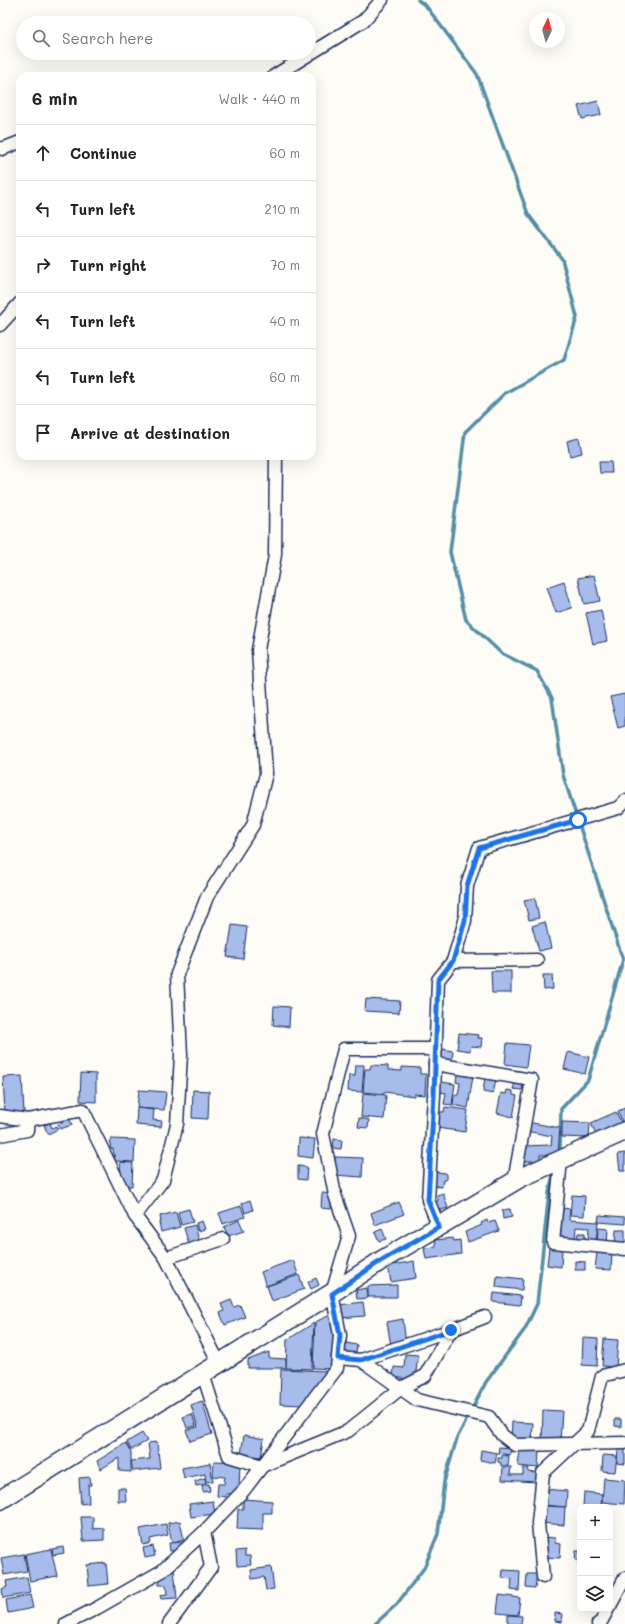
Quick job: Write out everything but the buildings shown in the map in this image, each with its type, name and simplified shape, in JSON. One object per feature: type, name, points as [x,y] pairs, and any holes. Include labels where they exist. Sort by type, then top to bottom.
[{"type":"street","points":[[316,50],[363,21],[382,0]]},
{"type":"street","points":[[280,72],[300,60]]},
{"type":"street","points":[[0,148],[2,149],[16,144]]},
{"type":"street","points":[[0,325],[16,307]]},
{"type":"street","points":[[135,1216],[163,1180],[177,1124],[181,1055],[177,974],[207,897],[253,825],[266,774],[258,650],[275,555],[276,460]]},
{"type":"street","points":[[439,1227],[428,1200],[438,980],[453,961],[465,921],[467,886],[479,848],[618,808],[625,801]]},
{"type":"street","points":[[453,961],[537,960]]},
{"type":"street","points":[[66,1624],[162,1571],[204,1532],[244,1490],[336,1368],[340,1335],[332,1294],[349,1236],[335,1195],[323,1134],[344,1049],[436,1049]]},
{"type":"street","points":[[435,1064],[532,1080],[514,1182]]},
{"type":"street","points":[[0,1116],[28,1120],[83,1110],[135,1216],[166,1258],[219,1363]]},
{"type":"street","points":[[0,1135],[27,1130],[28,1120]]},
{"type":"street","points":[[0,1500],[332,1294],[382,1260],[514,1182],[625,1131]]},
{"type":"street","points":[[562,1160],[552,1242],[625,1249]]},
{"type":"street","points":[[166,1258],[223,1239]]},
{"type":"street","points":[[338,1358],[361,1360],[486,1317]]},
{"type":"street","points":[[203,1374],[229,1456],[262,1466],[348,1431],[401,1388],[426,1376],[451,1330]]},
{"type":"street","points":[[361,1360],[417,1400],[489,1417],[502,1435],[515,1445],[625,1443]]},
{"type":"street","points":[[543,1577],[538,1524],[544,1473],[588,1431],[602,1376],[625,1370]]},
{"type":"street","points":[[169,1624],[211,1567],[204,1532]]},
{"type":"street","points":[[613,1600],[625,1578]]},
{"type":"street","points":[[598,1624],[602,1622],[607,1612]]},
{"type":"waterway","points":[[418,0],[426,6],[477,74],[528,214],[562,259],[577,317],[564,360],[505,393],[465,432],[450,552],[466,620],[501,653],[537,671],[552,698],[563,775],[623,960],[588,1080],[561,1109],[560,1152]]},
{"type":"waterway","points":[[375,1624],[397,1604],[424,1568],[438,1534],[444,1482],[457,1438],[486,1382],[525,1329],[537,1304],[549,1193],[553,1175]]},
{"type":"route","points":[[451,1330],[361,1360],[338,1358],[340,1335],[332,1294],[382,1260],[439,1227],[428,1200],[434,1095],[438,980],[453,961],[465,921],[467,886],[479,848],[578,820]]}]
